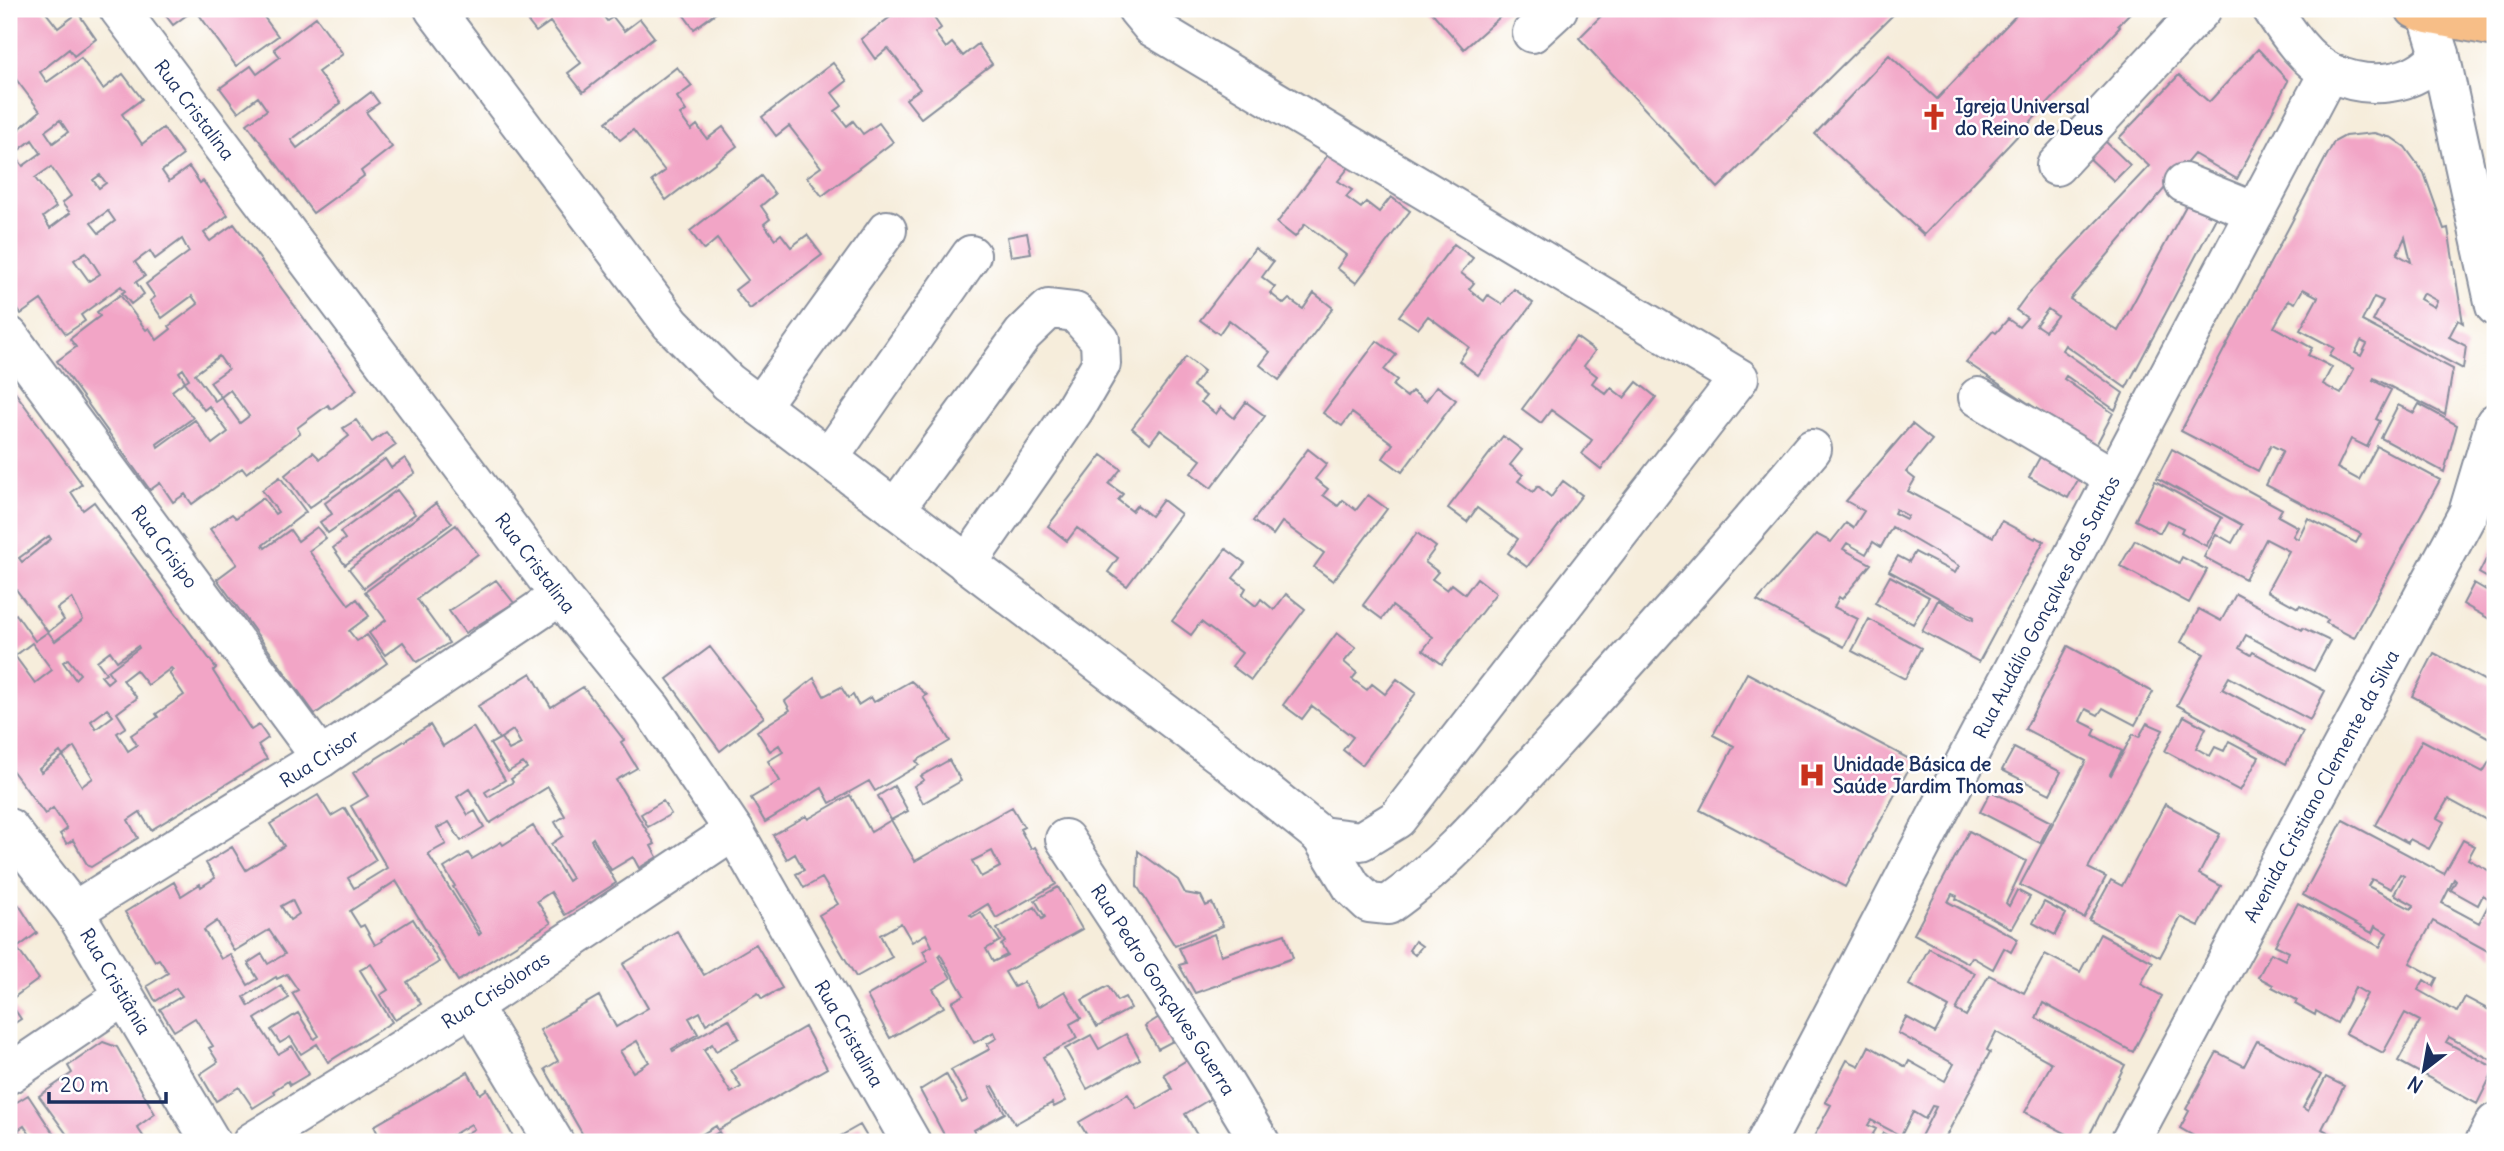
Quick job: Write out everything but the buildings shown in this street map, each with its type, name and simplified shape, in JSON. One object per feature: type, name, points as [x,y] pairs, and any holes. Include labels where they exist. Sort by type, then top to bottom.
[{"type":"main road","points":[[2423,10],[2495,27]]},
{"type":"street","name":"Rua Cristalina","points":[[119,9],[560,596],[652,709],[734,831],[911,1142]]},
{"type":"street","points":[[434,9],[671,324],[727,382],[1208,746],[1321,836],[1352,887],[1368,903],[1388,905],[1421,882],[1668,618],[1812,449]]},
{"type":"street","points":[[1137,9],[1152,27],[1739,378],[1397,819],[1361,841],[1321,836]]},
{"type":"street","points":[[2056,166],[2202,9]]},
{"type":"street","points":[[2272,9],[2294,41],[2329,72],[2360,82],[2407,80],[2428,68],[2441,54]]},
{"type":"street","points":[[2423,10],[2441,54],[2495,306]]},
{"type":"street","name":"Rua Audálio Gonçalves dos Santos","points":[[1766,1142],[2113,478],[2329,72]]},
{"type":"street","points":[[2184,183],[2255,212]]},
{"type":"street","points":[[760,406],[887,230]]},
{"type":"street","points":[[829,458],[971,255]]},
{"type":"street","points":[[895,509],[1023,334],[1049,309],[1075,312],[1100,341],[1101,364],[1074,410],[967,564]]},
{"type":"street","name":"Rua Crisipo","points":[[9,336],[321,758]]},
{"type":"street","points":[[1978,397],[2113,478]]},
{"type":"street","name":"Avenida Cristiano Clemente da Silva","points":[[2130,1142],[2468,513],[2495,422]]},
{"type":"street","name":"Rua Crisor","points":[[74,911],[321,758],[560,596]]},
{"type":"street","name":"Rua Cristiânia","points":[[9,828],[74,911],[211,1142]]},
{"type":"street","name":"Rua Crisóloras","points":[[252,1142],[472,1006],[734,831]]},
{"type":"street","name":"Rua Pedro Gonçalves Guerra","points":[[1065,839],[1215,1068],[1260,1142]]},
{"type":"street","points":[[9,1074],[124,996]]},
{"type":"street","points":[[472,1006],[554,1142]]},
{"type":"street","points":[[2485,1142],[2495,1123]]},
{"type":"place","name":"Igreja Universal do Reino de Deus","points":[[1934,117]]},
{"type":"place","name":"Unidade Básica de Saúde Jardim Thomas","points":[[1812,775]]}]
